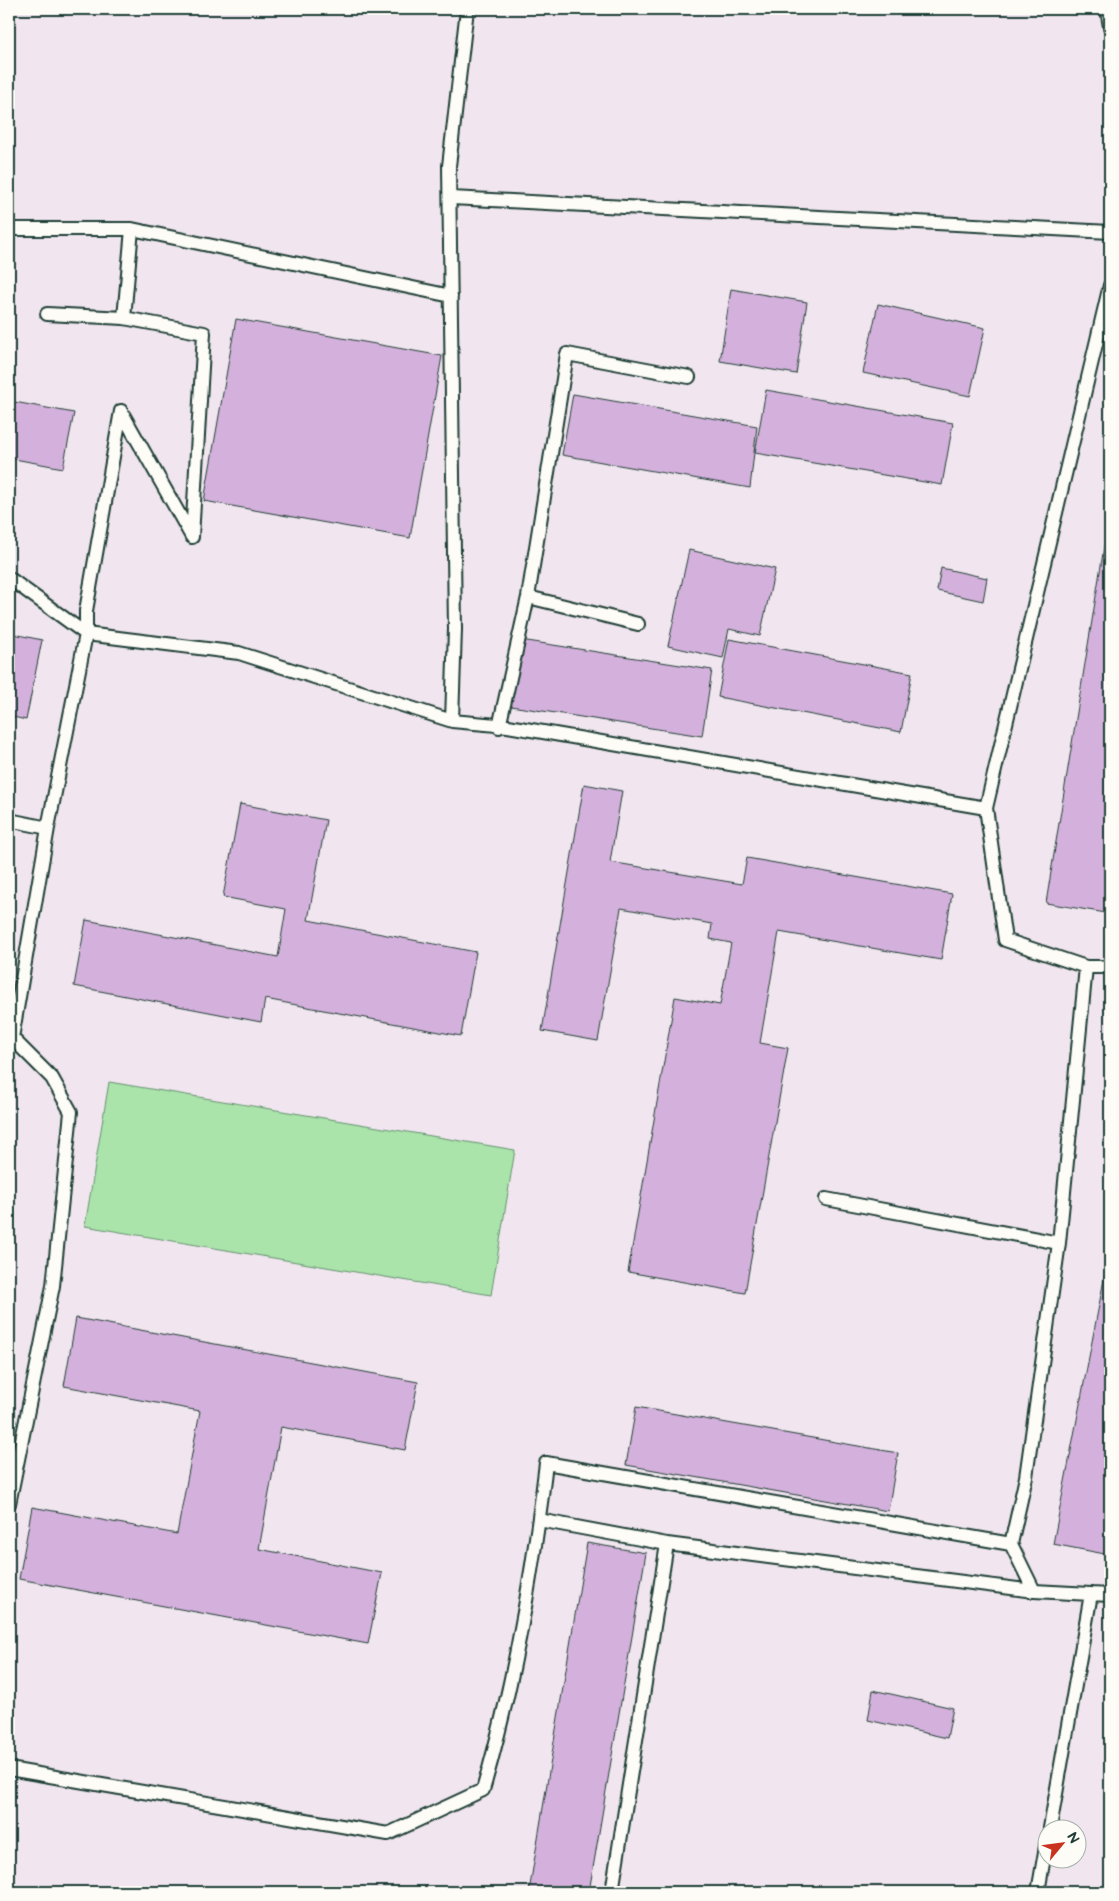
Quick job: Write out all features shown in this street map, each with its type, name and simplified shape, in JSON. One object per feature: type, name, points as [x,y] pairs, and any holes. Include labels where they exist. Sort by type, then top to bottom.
[{"type":"lane","points":[[452,720],[455,629],[451,198],[449,166],[467,9]]},
{"type":"lane","points":[[1107,9],[1110,27]]},
{"type":"lane","points":[[451,198],[1110,232]]},
{"type":"lane","points":[[9,228],[132,230],[451,296]]},
{"type":"lane","points":[[124,318],[132,230]]},
{"type":"lane","points":[[1110,285],[986,808],[1004,940],[1086,967],[1110,967]]},
{"type":"lane","points":[[9,1504],[53,1286],[71,1112],[52,1078],[12,1038],[11,1025],[86,634],[86,611],[121,410],[192,537],[204,333],[124,318],[47,314]]},
{"type":"lane","points":[[498,727],[528,597],[567,354],[689,377]]},
{"type":"lane","points":[[9,578],[86,634],[239,653],[452,720],[498,727],[508,726],[986,808]]},
{"type":"lane","points":[[528,597],[638,624]]},
{"type":"lane","points":[[9,820],[48,828]]},
{"type":"lane","points":[[1034,1591],[1011,1544],[1026,1477],[1058,1243],[1086,967]]},
{"type":"lane","points":[[826,1198],[1058,1243]]},
{"type":"lane","points":[[9,1768],[388,1834],[483,1790],[503,1720],[539,1520],[546,1463],[1011,1544]]},
{"type":"lane","points":[[539,1520],[667,1544],[1034,1591],[1110,1595]]},
{"type":"lane","points":[[612,1892],[667,1544]]},
{"type":"lane","points":[[1052,1818],[1091,1594]]},
{"type":"lane","points":[[1038,1892],[1042,1868]]},
{"type":"green space","points":[[109,1082],[515,1150],[491,1295],[85,1226]]},
{"type":"building","points":[[731,289],[807,302],[796,374],[720,361]]},
{"type":"building","points":[[878,304],[985,328],[970,396],[863,373]]},
{"type":"building","points":[[236,319],[442,356],[410,538],[204,501]]},
{"type":"building","points":[[766,390],[953,423],[942,485],[755,453]]},
{"type":"building","points":[[573,394],[757,426],[750,488],[562,455]]},
{"type":"building","points":[[9,401],[74,413],[63,468],[9,458]]},
{"type":"building","points":[[1110,510],[1110,886],[1106,913],[1046,903]]},
{"type":"building","points":[[689,550],[775,569],[760,636],[729,629],[723,658],[668,646]]},
{"type":"building","points":[[941,568],[987,578],[983,601],[937,591]]},
{"type":"building","points":[[9,633],[42,640],[26,720],[9,716]]},
{"type":"building","points":[[729,639],[912,673],[901,732],[718,697]]},
{"type":"building","points":[[521,640],[712,670],[702,736],[511,706]]},
{"type":"building","points":[[584,784],[622,791],[610,862],[742,884],[747,858],[952,894],[941,960],[779,932],[760,1043],[788,1048],[745,1293],[628,1272],[675,997],[720,1005],[731,943],[710,939],[712,924],[621,908],[598,1041],[542,1031]]},
{"type":"building","points":[[240,804],[326,820],[308,920],[476,952],[461,1036],[265,999],[261,1022],[74,986],[86,920],[278,957],[286,909],[223,897]]},
{"type":"building","points":[[1110,1248],[1110,1555],[1053,1544]]},
{"type":"building","points":[[76,1318],[418,1382],[405,1450],[281,1427],[259,1549],[382,1573],[368,1644],[19,1579],[32,1507],[177,1534],[200,1411],[64,1386]]},
{"type":"building","points":[[636,1407],[898,1453],[888,1511],[626,1465]]},
{"type":"building","points":[[587,1543],[646,1553],[589,1892],[529,1892]]},
{"type":"building","points":[[873,1690],[953,1708],[947,1738],[868,1720]]},
{"type":"building","points":[[1110,1858],[1110,1892],[1104,1892]]}]
